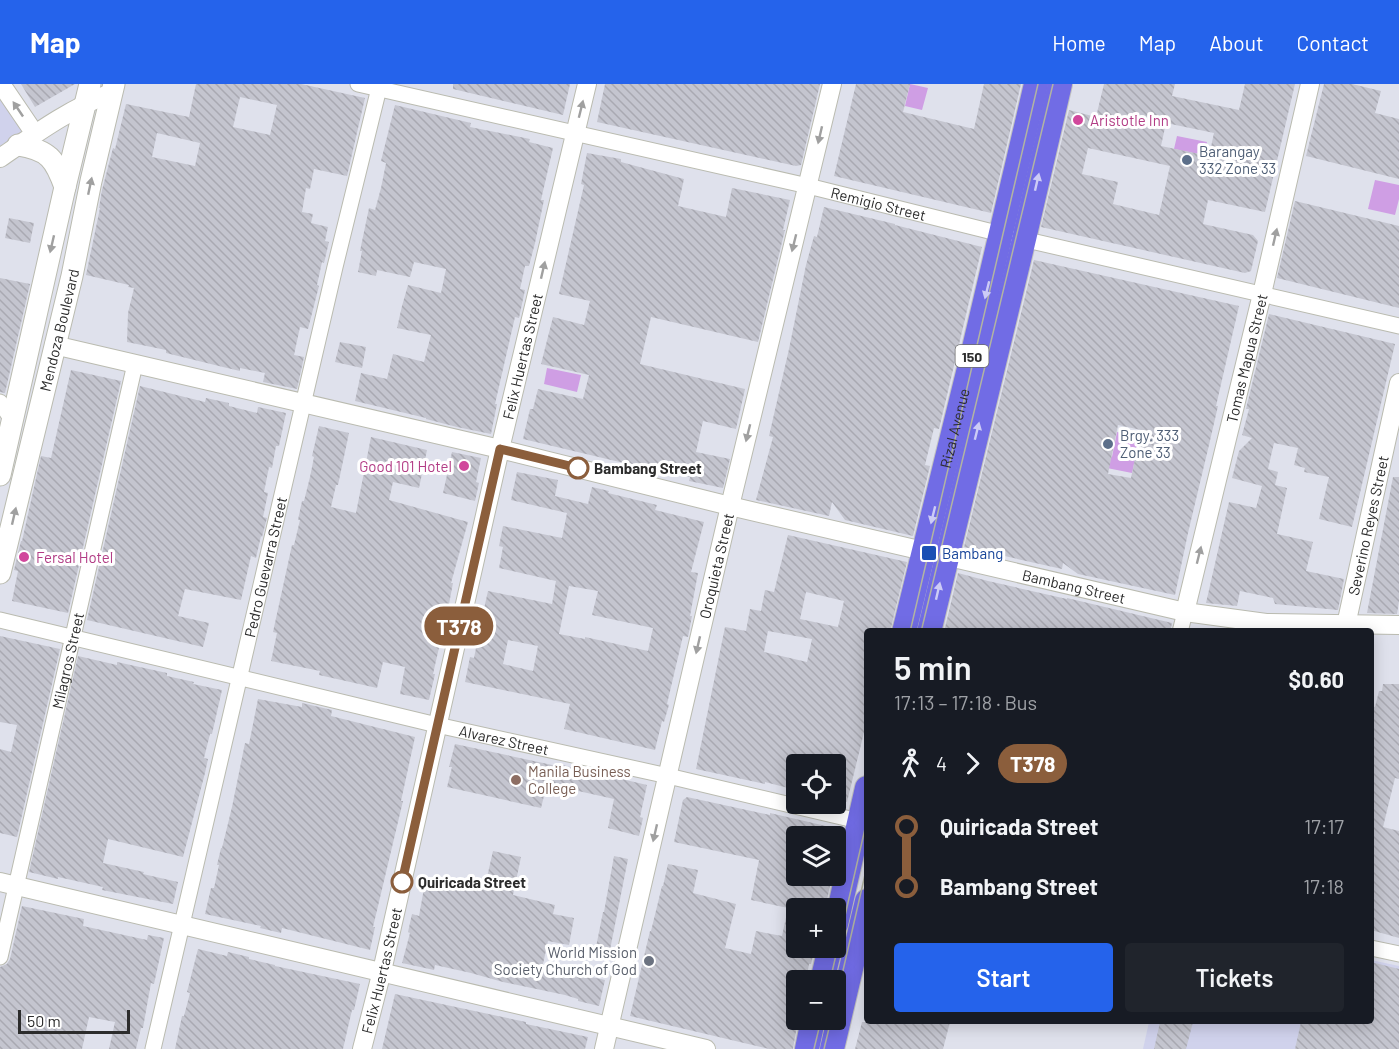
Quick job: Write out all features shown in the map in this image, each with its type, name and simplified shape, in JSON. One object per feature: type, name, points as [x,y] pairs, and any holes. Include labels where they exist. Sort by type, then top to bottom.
[{"type":"main road","name":"Mendoza Boulevard","points":[[0,475],[90,84]]},
{"type":"main road","name":"Rizal Avenue","points":[[1013,236],[1036,84]]},
{"type":"main road","name":"Rizal Avenue","points":[[905,628],[935,553],[1013,236],[1060,84]]},
{"type":"main road","name":"Mendoza Boulevard","points":[[0,573],[72,276],[112,88]]},
{"type":"main road","points":[[26,140],[31,147],[51,158],[58,168],[65,187]]},
{"type":"main road","name":"Rizal Avenue","points":[[929,628],[935,553]]},
{"type":"main road","points":[[843,898],[863,822]]},
{"type":"main road","points":[[811,1032],[833,1040],[864,913]]},
{"type":"street","points":[[1,84],[26,140]]},
{"type":"street","name":"Remigio Street","points":[[358,84],[380,86],[575,134],[808,186],[1399,326]]},
{"type":"street","name":"Felix Huertas Street","points":[[362,1049],[382,971],[500,449],[587,84]]},
{"type":"street","name":"Oroquieta Street","points":[[604,1049],[730,506],[832,84]]},
{"type":"street","name":"Tomas Mapua Street","points":[[1181,628],[1310,84]]},
{"type":"street","name":"Pedro Guevarra Street","points":[[153,1049],[350,203],[380,86]]},
{"type":"street","points":[[0,158],[112,88]]},
{"type":"street","name":"Bambang Street","points":[[54,345],[1185,612],[1266,623],[1345,628],[1399,625]]},
{"type":"street","name":"Milagros Street","points":[[0,957],[8,884],[73,637],[135,364]]},
{"type":"street","name":"Severino Reyes Street","points":[[1345,628],[1399,383]]},
{"type":"street","points":[[0,402],[12,420]]},
{"type":"street","name":"Alvarez Street","points":[[0,620],[437,725],[863,822]]},
{"type":"street","points":[[8,884],[706,1049]]},
{"type":"street","points":[[1374,949],[1399,954]]},
{"type":"shaded area","points":[[910,84],[928,88],[922,110],[905,106]]},
{"type":"shaded area","points":[[0,93],[25,130],[0,146]]},
{"type":"shaded area","points":[[1177,136],[1207,142],[1204,155],[1174,149]]},
{"type":"shaded area","points":[[1375,180],[1399,185],[1399,199],[1395,215],[1368,209]]},
{"type":"shaded area","points":[[547,368],[581,375],[577,392],[544,384]]},
{"type":"shaded area","points":[[1117,432],[1140,437],[1132,473],[1097,466],[1112,457]]},
{"type":"shaded area","points":[[1374,961],[1399,966],[1399,1049],[1143,1049],[1149,1024],[1374,1024]]},
{"type":"building","points":[[21,84],[75,84],[35,107]]},
{"type":"building","points":[[196,84],[301,84],[365,98],[347,176],[314,169],[310,189],[306,188],[302,212],[313,214],[311,223],[328,227],[325,241],[329,242],[324,263],[322,262],[317,285],[319,286],[308,329],[300,327],[294,355],[304,357],[297,389],[263,382],[265,373],[240,368],[240,371],[166,353],[166,350],[127,342],[128,313],[134,288],[86,275],[102,190],[126,104],[189,117]],"holes":[[[240,97],[277,105],[270,135],[233,127]],[[157,133],[200,143],[195,166],[152,157]]]},
{"type":"building","points":[[453,84],[570,84],[563,115],[453,89]]},
{"type":"building","points":[[605,84],[820,84],[801,165],[796,166],[597,122]]},
{"type":"building","points":[[856,84],[910,84],[903,112],[974,129],[984,84],[1021,84],[991,213],[834,176]]},
{"type":"building","points":[[1104,84],[1175,84],[1172,96],[1239,110],[1245,84],[1295,84],[1265,212],[1208,200],[1203,224],[1253,235],[1258,241],[1251,271],[1245,273],[1041,227],[1069,110],[1096,117]],"holes":[[[1166,123],[1214,133],[1209,156],[1161,146]],[[1088,148],[1170,166],[1159,215],[1113,204],[1118,182],[1082,174]]]},
{"type":"building","points":[[1324,84],[1352,84],[1381,91],[1375,113],[1399,119],[1399,179],[1306,156]]},
{"type":"building","points":[[395,105],[471,123],[470,127],[530,139],[529,142],[553,148],[541,200],[544,200],[535,243],[529,266],[525,266],[520,289],[525,290],[519,318],[515,317],[495,404],[497,404],[491,434],[355,401],[361,373],[387,379],[393,354],[424,362],[431,335],[397,328],[402,306],[408,285],[441,293],[446,269],[414,262],[410,277],[377,270],[376,276],[358,272],[369,208],[375,210],[381,188],[386,163],[381,161]]},
{"type":"building","points":[[587,153],[621,159],[621,162],[684,179],[678,206],[726,217],[732,188],[790,200],[758,342],[651,317],[640,364],[745,389],[736,429],[703,421],[696,452],[730,459],[723,488],[689,481],[690,477],[523,439],[530,409],[533,409],[538,389],[583,399],[589,375],[541,364],[553,317],[584,325],[590,301],[559,294],[584,185],[581,184]]},
{"type":"building","points":[[1295,201],[1399,226],[1399,308],[1277,278]]},
{"type":"building","points":[[824,207],[982,247],[939,429],[934,428],[925,465],[930,466],[913,536],[845,520],[832,502],[829,516],[756,500],[773,437],[769,436],[806,265],[814,236],[817,237]]},
{"type":"building","points":[[9,218],[34,223],[30,243],[5,238]]},
{"type":"building","points":[[1034,260],[1239,306],[1175,595],[1078,574],[1063,563],[1062,569],[964,547]],"holes":[[[1118,425],[1141,430],[1131,478],[1108,474]]]},
{"type":"building","points":[[0,278],[30,284],[5,393],[0,392]]},
{"type":"building","points":[[1269,314],[1395,344],[1352,527],[1319,519],[1329,477],[1304,472],[1305,468],[1294,465],[1298,448],[1274,443],[1268,469],[1278,472],[1275,485],[1287,488],[1277,534],[1313,542],[1306,571],[1344,579],[1338,610],[1275,604],[1273,598],[1240,591],[1237,606],[1206,603],[1229,502],[1256,508],[1262,486],[1232,478],[1239,451],[1252,438],[1242,435]]},
{"type":"building","points":[[340,342],[366,347],[362,368],[335,362]]},
{"type":"building","points":[[71,370],[121,381],[68,613],[12,601],[18,571],[14,570],[41,456],[51,458]]},
{"type":"building","points":[[140,386],[205,402],[206,398],[229,403],[229,406],[257,413],[258,407],[286,413],[279,446],[276,446],[272,468],[269,467],[264,492],[268,493],[263,517],[267,518],[256,558],[251,556],[241,600],[185,589],[178,616],[209,623],[203,647],[87,620]]},
{"type":"building","points":[[319,426],[349,433],[331,507],[356,513],[371,437],[427,450],[419,488],[393,482],[389,500],[468,522],[451,583],[453,583],[429,700],[400,694],[405,667],[383,662],[377,688],[319,675],[320,671],[271,661],[277,633],[273,632],[292,545],[294,545],[300,520],[298,520],[302,501],[304,501],[310,477]]},
{"type":"building","points":[[452,452],[481,458],[475,501],[443,493]]},
{"type":"building","points":[[517,472],[558,480],[555,496],[588,504],[592,487],[657,505],[655,510],[704,522],[691,572],[698,573],[688,637],[683,636],[667,704],[669,705],[664,722],[662,721],[655,750],[564,729],[570,704],[465,682],[470,657],[474,658],[488,591],[552,604],[556,581],[499,568],[503,547],[499,546],[503,526],[562,538],[567,513],[511,500]],"holes":[[[569,586],[598,591],[592,615],[653,628],[648,651],[585,637],[585,639],[559,634]],[[508,640],[538,646],[533,671],[503,664]]]},
{"type":"building","points":[[1393,477],[1399,477],[1399,601],[1397,614],[1367,613]]},
{"type":"building","points":[[788,535],[907,562],[891,628],[864,628],[864,732],[847,802],[846,754],[786,754],[786,787],[696,769],[725,627],[746,631],[750,609],[761,611],[765,590],[774,592]],"holes":[[[806,592],[844,601],[838,627],[800,619]],[[768,631],[812,639],[807,662],[764,652]]]},
{"type":"building","points":[[958,573],[1172,623],[1171,628],[945,628]]},
{"type":"building","points":[[0,636],[60,649],[17,837],[0,833],[0,749],[11,752],[17,725],[0,722]]},
{"type":"building","points":[[78,656],[167,673],[167,676],[222,690],[204,758],[208,759],[205,773],[183,857],[108,839],[103,863],[178,882],[173,904],[29,872]]},
{"type":"building","points":[[1383,684],[1399,684],[1399,779],[1395,778],[1383,827],[1399,831],[1399,938],[1374,931],[1374,707],[1379,691],[1382,691]]},
{"type":"building","points":[[258,699],[302,707],[302,703],[332,710],[331,716],[415,737],[401,801],[403,801],[373,927],[375,927],[370,950],[282,928],[281,933],[260,928],[261,926],[205,914],[211,888],[214,888],[219,865],[217,865],[245,743],[249,744]]},
{"type":"building","points":[[455,744],[557,766],[558,764],[647,785],[640,817],[643,818],[639,836],[608,828],[614,799],[547,784],[541,808],[447,787]]},
{"type":"building","points":[[687,797],[826,826],[786,826],[786,886],[830,886],[827,898],[786,898],[786,908],[751,900],[759,860],[674,842],[683,800]]},
{"type":"building","points":[[493,851],[521,857],[513,895],[555,905],[553,914],[574,918],[569,945],[548,941],[543,964],[605,980],[599,1006],[565,995],[435,965],[434,970],[402,963],[410,933],[408,932],[412,914],[419,916],[426,877],[485,886]]},
{"type":"building","points":[[614,856],[628,859],[609,955],[595,952]]},
{"type":"building","points":[[668,864],[698,870],[693,893],[736,904],[725,948],[751,954],[756,931],[782,936],[786,917],[786,958],[812,958],[808,970],[786,970],[786,1030],[796,1030],[793,1049],[769,1049],[630,1016]]},
{"type":"building","points":[[22,906],[84,919],[83,926],[147,940],[148,935],[164,938],[136,1049],[109,1049],[115,1022],[89,1017],[82,1049],[0,1049],[0,967],[7,964],[10,959]]},
{"type":"building","points":[[198,949],[227,956],[228,952],[275,966],[360,984],[343,1049],[175,1049],[190,993],[187,992]]},
{"type":"building","points":[[1374,963],[1399,969],[1399,1049],[1295,1049],[1301,1024],[1374,1024]]},
{"type":"building","points":[[395,994],[588,1037],[585,1049],[382,1049]]},
{"type":"building","points":[[862,1022],[864,1024],[949,1024],[943,1049],[855,1049]]},
{"type":"building","points":[[1160,1024],[1192,1024],[1186,1049],[1154,1049]]},
{"type":"tram line","points":[[911,628],[1038,84]]},
{"type":"tram line","points":[[922,628],[1053,84]]},
{"type":"tram line","points":[[833,970],[864,833]]},
{"type":"tram line","points":[[843,970],[864,879]]},
{"type":"tram line","points":[[814,1049],[819,1030]]},
{"type":"tram line","points":[[824,1049],[829,1030]]},
{"type":"bus line","name":"T378","points":[[402,882],[500,449],[578,468]]},
{"type":"place","name":"Aristotle Inn","points":[[1078,120]]},
{"type":"place","name":"Barangay 332 Zone 33","points":[[1187,160]]},
{"type":"place","name":"Brgy. 333 Zone 33","points":[[1108,444]]},
{"type":"place","name":"Good 101 Hotel","points":[[464,466]]},
{"type":"place","name":"Bambang Street","points":[[578,468]]},
{"type":"place","name":"Bambang","points":[[929,553]]},
{"type":"place","name":"Fersal Hotel","points":[[24,557]]},
{"type":"place","name":"Manila Business College","points":[[516,780]]},
{"type":"place","name":"Quiricada Street","points":[[402,882]]},
{"type":"place","name":"World Mission Society Church of God","points":[[649,961]]}]
